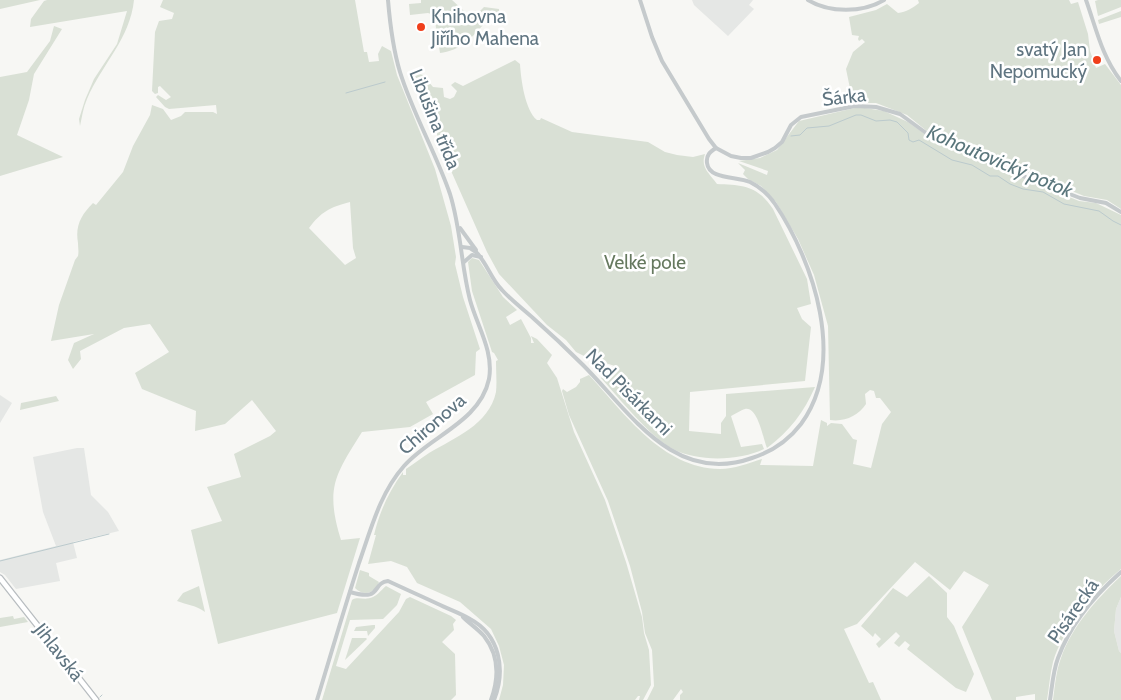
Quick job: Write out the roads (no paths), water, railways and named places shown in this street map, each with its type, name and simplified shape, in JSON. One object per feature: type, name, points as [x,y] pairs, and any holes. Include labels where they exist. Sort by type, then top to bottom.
[{"type":"main road","name":"Jihlavská","points":[[0,578],[96,700]]},
{"type":"street","name":"Libušina třída","points":[[388,0],[394,48],[399,70],[446,183],[458,224],[462,247]]},
{"type":"street","points":[[640,0],[652,38],[662,61],[716,148]]},
{"type":"street","points":[[808,0],[832,9],[852,10],[868,7],[884,0]]},
{"type":"street","points":[[1086,0],[1104,52],[1112,69],[1121,80]]},
{"type":"street","name":"Šárka","points":[[716,148],[730,156],[751,158],[775,148],[782,142],[791,125],[801,117],[855,106],[876,106],[900,114],[925,134],[968,153],[1080,198],[1106,203],[1121,212]]},
{"type":"street","name":"Nad Pisárkami","points":[[482,258],[494,281],[505,293],[561,344],[646,432],[666,448],[676,454],[700,462],[722,464],[740,463],[767,453],[795,431],[813,404],[823,364],[824,351],[821,318],[810,275],[801,253],[775,204],[768,195],[750,182],[720,176],[711,171],[707,165],[707,159],[710,152],[716,148]]},
{"type":"street","points":[[458,224],[482,258]]},
{"type":"street","points":[[462,247],[473,249],[482,258]]},
{"type":"street","name":"Chironova","points":[[317,700],[350,592],[375,516],[383,499],[398,474],[420,450],[469,414],[487,385],[490,371],[488,350],[470,298],[462,247]]},
{"type":"street","points":[[464,262],[472,255],[482,258]]},
{"type":"street","name":"Pisárecká","points":[[1050,700],[1057,660],[1069,635],[1092,602],[1121,572]]},
{"type":"street","points":[[350,592],[364,596],[370,595],[376,592],[384,582],[389,582],[462,616],[484,636],[493,653],[497,674],[493,700]]},
{"type":"waterway","points":[[346,93],[385,82]]},
{"type":"waterway","name":"Kohoutovický potok","points":[[791,136],[800,135],[807,128],[829,126],[856,115],[876,121],[890,120],[897,122],[908,133],[909,140],[913,142],[919,140],[952,160],[972,165],[990,176],[998,176],[1010,184],[1023,189],[1043,192],[1064,204],[1099,211],[1121,225]]},
{"type":"waterway","points":[[0,561],[109,534]]},
{"type":"place","name":"Knihovna Jiřího Mahena","points":[[421,27]]},
{"type":"place","name":"svatý Jan Nepomucký","points":[[1097,60]]},
{"type":"park label","name":"Velké pole","points":[[645,262]]}]
